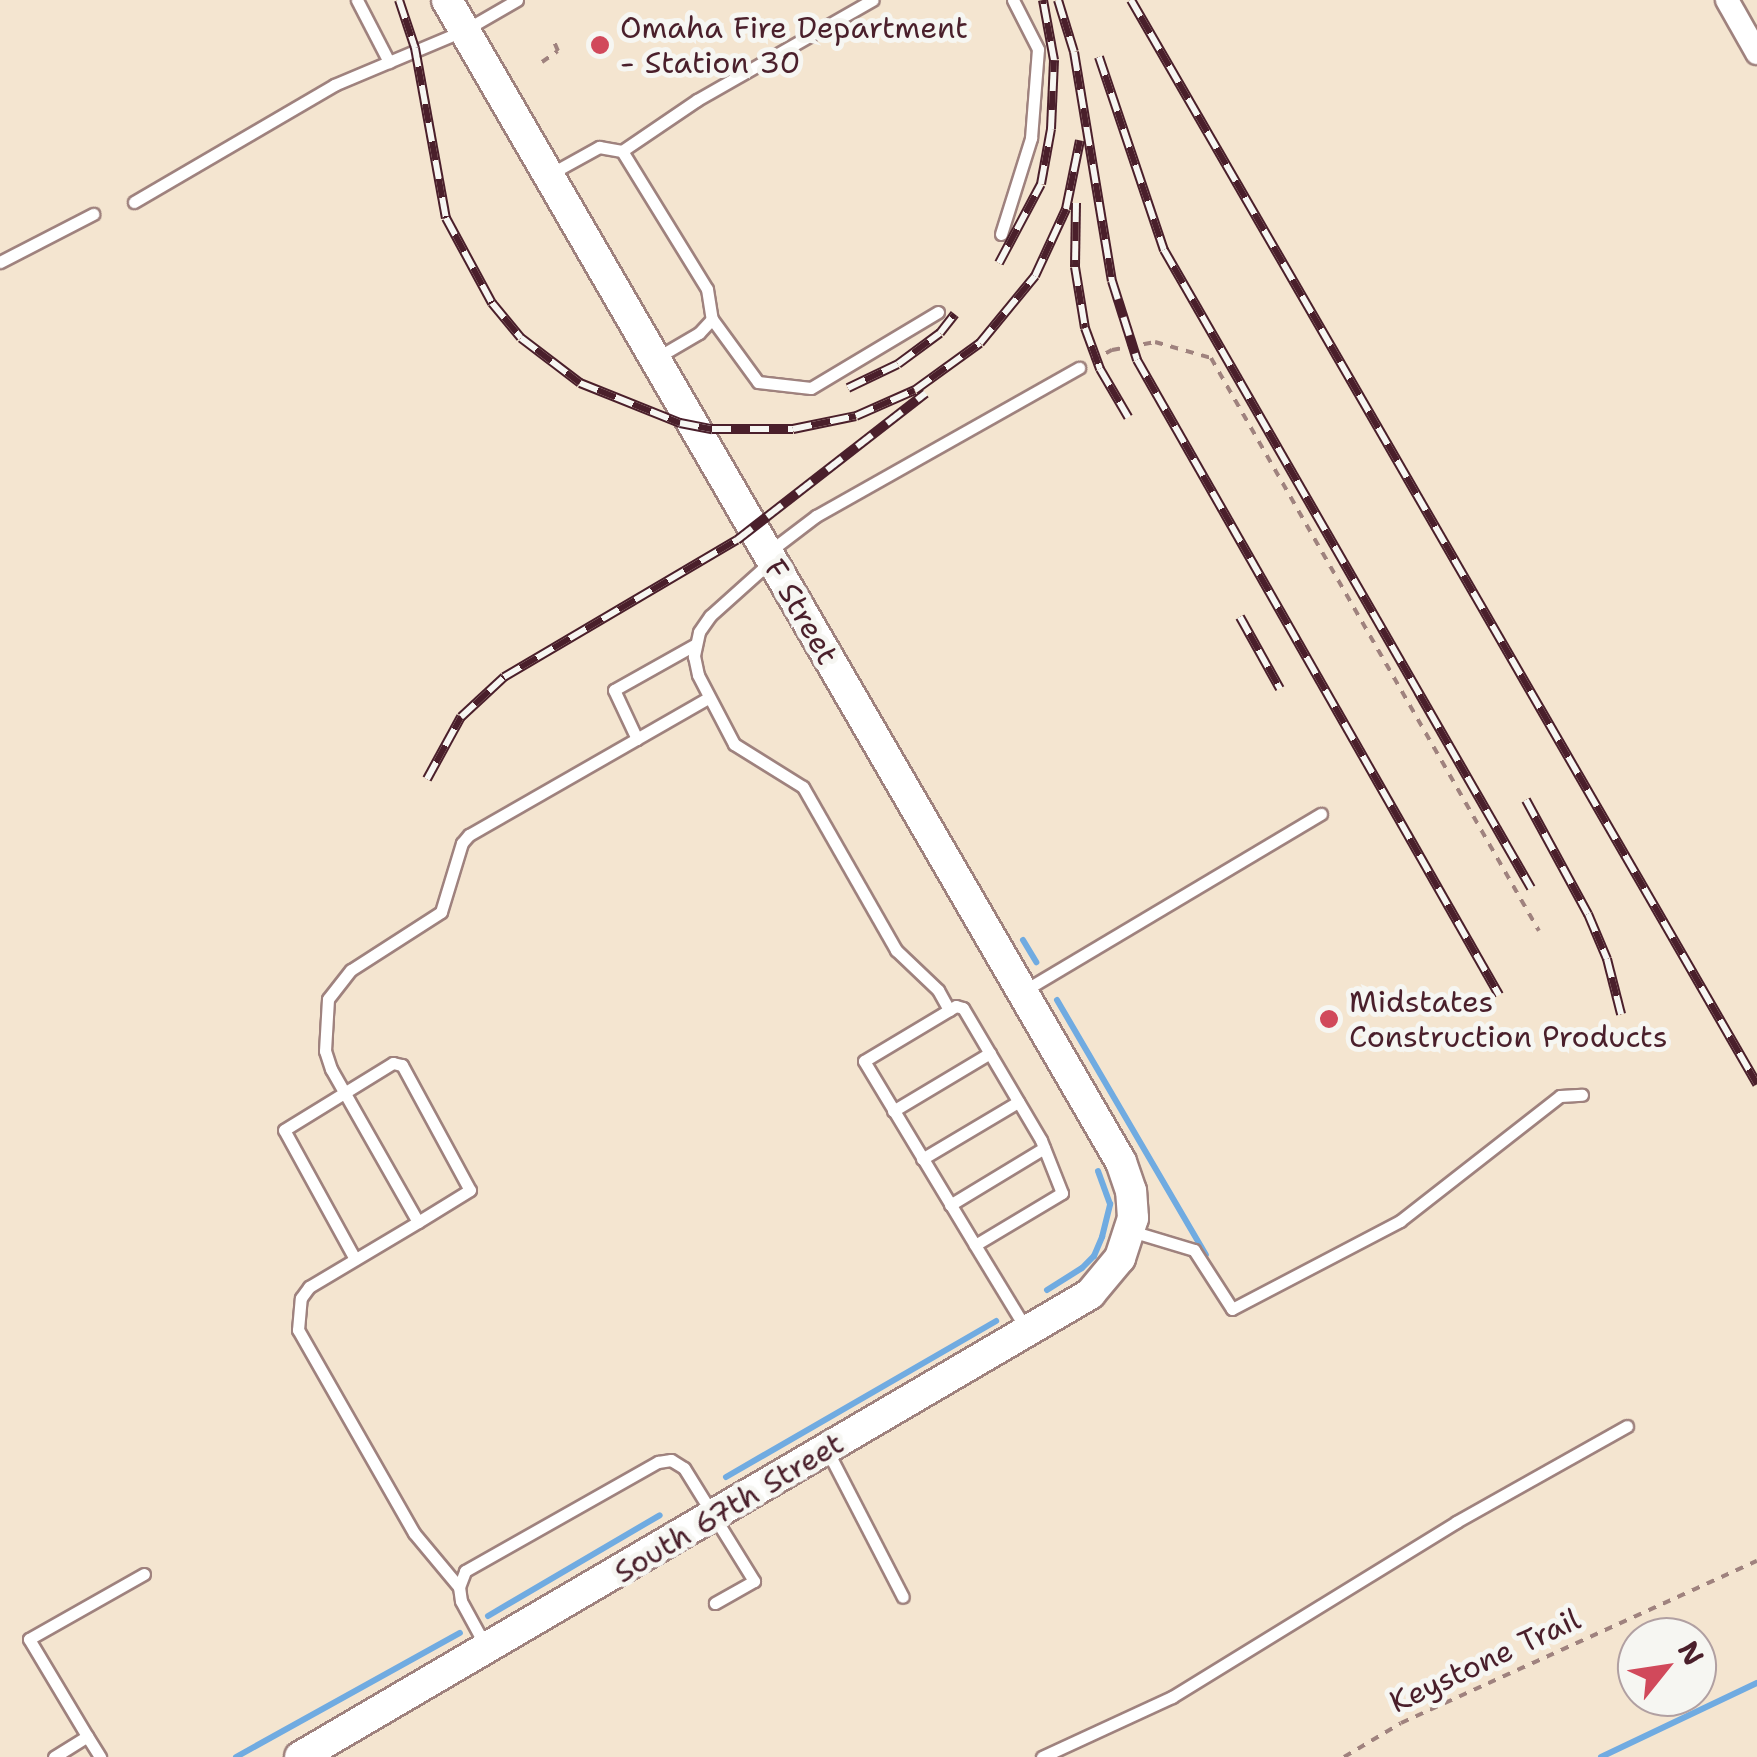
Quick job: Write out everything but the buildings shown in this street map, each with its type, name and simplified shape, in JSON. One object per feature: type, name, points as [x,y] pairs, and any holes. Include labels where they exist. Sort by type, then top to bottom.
[{"type":"street","name":"F Street","points":[[448,0],[1121,1162],[1131,1191],[1131,1231]]},
{"type":"street","points":[[1727,0],[1757,53]]},
{"type":"street","name":"South 67th Street","points":[[300,1757],[1028,1332],[1105,1281],[1131,1231]]},
{"type":"lane","points":[[357,0],[389,62]]},
{"type":"lane","points":[[134,202],[334,85],[465,30],[502,4],[517,0]]},
{"type":"lane","points":[[548,175],[599,147],[622,150],[697,100],[872,0]]},
{"type":"lane","points":[[1001,234],[1032,138],[1038,49],[1013,0]]},
{"type":"lane","points":[[622,150],[707,290],[712,318],[758,382],[811,388],[938,312]]},
{"type":"lane","points":[[0,262],[93,214]]},
{"type":"lane","points":[[654,359],[700,333],[712,318]]},
{"type":"lane","points":[[949,1010],[938,990],[896,950],[802,787],[734,744],[698,675],[696,644],[710,616],[816,516],[1079,368]]},
{"type":"lane","points":[[637,739],[614,690],[696,644]]},
{"type":"lane","points":[[418,1222],[343,1091],[325,1051],[328,999],[339,981],[441,912],[462,843],[468,835],[708,698]]},
{"type":"lane","points":[[1022,992],[1322,814]]},
{"type":"lane","points":[[974,1245],[1062,1193],[1044,1148],[963,1008],[949,1010],[864,1062],[974,1245],[1028,1332]]},
{"type":"lane","points":[[893,1111],[990,1053]]},
{"type":"lane","points":[[355,1259],[284,1130],[393,1062],[402,1065],[470,1190],[309,1287],[301,1298],[298,1330],[414,1533],[459,1588]]},
{"type":"lane","points":[[1131,1231],[1194,1250],[1232,1309],[1400,1220],[1560,1096],[1582,1096]]},
{"type":"lane","points":[[922,1159],[1018,1102]]},
{"type":"lane","points":[[950,1205],[1044,1148]]},
{"type":"lane","points":[[1042,1757],[1172,1696],[1456,1522],[1627,1426]]},
{"type":"lane","points":[[827,1450],[903,1598]]},
{"type":"lane","points":[[487,1649],[461,1602],[459,1588],[465,1571],[658,1462],[671,1460],[684,1468],[754,1581],[715,1603]]},
{"type":"lane","points":[[100,1757],[29,1639],[144,1574]]},
{"type":"lane","points":[[54,1757],[87,1736]]},
{"type":"path","points":[[542,62],[558,52],[553,39]]},
{"type":"path","points":[[1079,368],[1112,350],[1155,342],[1212,358],[1539,931]]},
{"type":"path","name":"Keystone Trail","points":[[1344,1757],[1401,1723],[1757,1560]]},
{"type":"waterway","points":[[1023,940],[1036,962]]},
{"type":"waterway","points":[[1057,1000],[1206,1255]]},
{"type":"waterway","points":[[1047,1290],[1094,1256],[1110,1204],[1098,1171]]},
{"type":"waterway","points":[[726,1477],[996,1321]]},
{"type":"waterway","points":[[488,1616],[660,1515]]},
{"type":"waterway","points":[[236,1757],[460,1633]]},
{"type":"waterway","points":[[1601,1757],[1757,1683]]},
{"type":"railway","points":[[399,0],[415,48],[446,218],[492,303],[521,338],[580,383],[680,423],[712,429],[793,429],[856,416],[915,390],[980,343],[1035,276],[1066,209],[1080,140]]},
{"type":"railway","points":[[999,263],[1041,184],[1051,129],[1054,60],[1043,0]]},
{"type":"railway","points":[[1058,0],[1074,52],[1112,281],[1137,360],[1499,995]]},
{"type":"railway","points":[[1131,0],[1757,1084]]},
{"type":"railway","points":[[1099,57],[1164,250],[1531,888]]},
{"type":"railway","points":[[1076,203],[1075,267],[1085,328],[1100,369],[1128,417]]},
{"type":"railway","points":[[848,388],[898,364],[940,333],[955,314]]},
{"type":"railway","points":[[427,779],[461,717],[504,677],[737,540],[926,393]]},
{"type":"railway","points":[[1240,617],[1280,689]]},
{"type":"railway","points":[[1526,800],[1588,914],[1607,959],[1621,1014]]},
{"type":"place","name":"Omaha Fire Department - Station 30","points":[[600,45]]},
{"type":"place","name":"Midstates Construction Products","points":[[1329,1019]]}]
